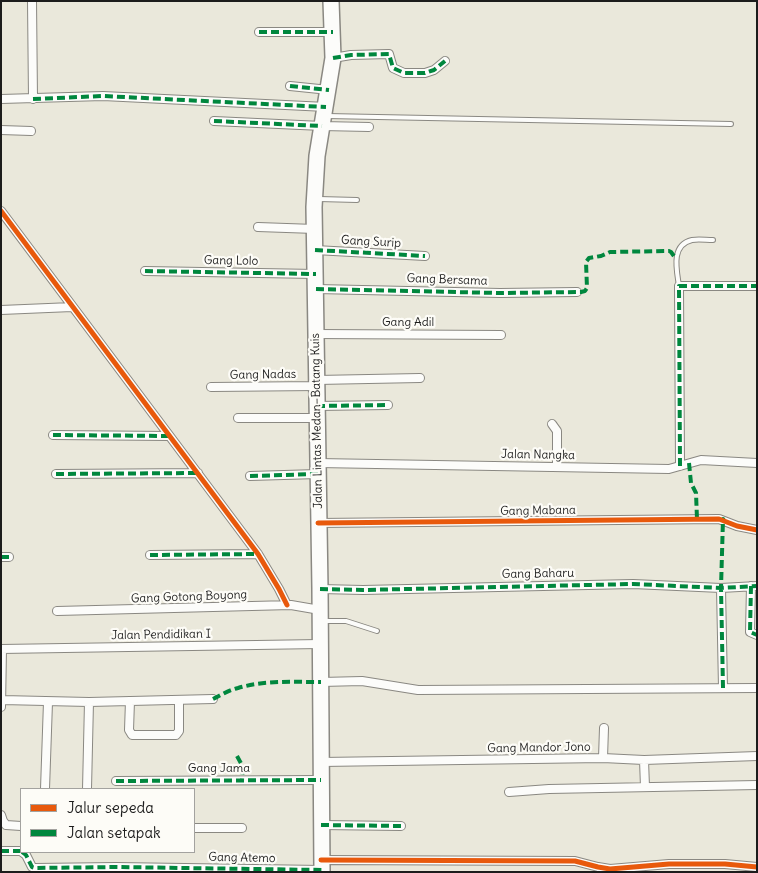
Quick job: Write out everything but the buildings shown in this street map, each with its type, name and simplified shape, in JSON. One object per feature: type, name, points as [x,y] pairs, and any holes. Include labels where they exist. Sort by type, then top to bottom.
[{"type":"highway","name":"Jalan Lintas Medan–Batang Kuis","points":[[321,867],[321,682],[314,199],[316,165],[333,58],[331,1]]},
{"type":"street","points":[[32,1],[33,99]]},
{"type":"street","points":[[259,32],[333,32]]},
{"type":"street","points":[[333,58],[351,55],[389,54],[393,68],[404,73],[432,71],[445,61]]},
{"type":"street","points":[[290,86],[328,90]]},
{"type":"street","points":[[1,99],[103,96],[324,116],[369,127]]},
{"type":"street","points":[[214,121],[324,116]]},
{"type":"street","points":[[1,130],[31,131]]},
{"type":"street","points":[[1,211],[258,554],[289,605]]},
{"type":"street","points":[[258,227],[315,229]]},
{"type":"street","name":"Gang Surip","points":[[315,250],[425,256]]},
{"type":"street","name":"Gang Lolo","points":[[145,272],[316,281]]},
{"type":"street","name":"Gang Bersama","points":[[316,281],[500,293],[576,292]]},
{"type":"street","points":[[680,466],[679,286],[757,286]]},
{"type":"street","points":[[1,310],[72,307]]},
{"type":"street","name":"Gang Adil","points":[[316,334],[501,335]]},
{"type":"street","name":"Gang Nadas","points":[[211,387],[420,378]]},
{"type":"street","points":[[238,418],[388,405]]},
{"type":"street","points":[[552,424],[557,431],[557,467]]},
{"type":"street","points":[[53,435],[169,436]]},
{"type":"street","name":"Jalan Nangka","points":[[250,476],[318,468],[557,467],[669,469],[701,460],[757,463]]},
{"type":"street","points":[[56,474],[198,473]]},
{"type":"street","name":"Gang Mabana","points":[[318,523],[720,519],[738,526],[757,530]]},
{"type":"street","points":[[150,555],[258,554]]},
{"type":"street","name":"Gang Baharu","points":[[320,589],[363,590],[633,584],[721,588],[754,586]]},
{"type":"street","points":[[754,586],[750,632],[757,635]]},
{"type":"street","points":[[721,588],[723,688]]},
{"type":"street","name":"Gang Gotong Boyong","points":[[58,611],[289,605],[303,606],[320,627]]},
{"type":"street","name":"Jalan Pendidikan I","points":[[2,649],[320,627]]},
{"type":"street","points":[[1,707],[2,649]]},
{"type":"street","points":[[321,682],[376,683],[418,690],[757,688]]},
{"type":"street","points":[[2,700],[89,702],[213,699]]},
{"type":"street","points":[[130,701],[129,730],[132,735],[176,735],[180,731],[179,700]]},
{"type":"street","points":[[45,788],[48,702]]},
{"type":"street","points":[[86,788],[89,702]]},
{"type":"street","points":[[603,758],[604,728]]},
{"type":"street","name":"Gang Mandor Jono","points":[[321,762],[603,758],[644,760],[757,756]]},
{"type":"street","points":[[644,760],[645,787]]},
{"type":"street","name":"Gang Jama","points":[[116,780],[321,780]]},
{"type":"street","points":[[509,792],[757,785]]},
{"type":"street","points":[[1,815],[6,825],[20,826]]},
{"type":"street","points":[[321,825],[401,826]]},
{"type":"street","points":[[195,828],[242,828]]},
{"type":"street","name":"Gang Atemo","points":[[1,851],[20,852]]},
{"type":"street","name":"Gang Atemo","points":[[23,853],[32,867],[35,868],[321,867]]},
{"type":"street","points":[[321,867],[575,860],[610,869],[669,864],[725,864],[757,867]]},
{"type":"lane","points":[[324,116],[731,124]]},
{"type":"lane","points":[[314,199],[357,200]]},
{"type":"lane","points":[[679,286],[676,260],[682,245],[691,240],[713,240]]},
{"type":"lane","points":[[320,627],[346,622],[377,631]]},
{"type":"marked path","points":[[259,32],[333,32]]},
{"type":"marked path","points":[[333,58],[351,55],[389,54],[393,68],[404,73],[425,73],[434,70],[445,61]]},
{"type":"marked path","points":[[290,86],[329,90]]},
{"type":"marked path","points":[[33,99],[103,96],[326,107]]},
{"type":"marked path","points":[[214,121],[322,126]]},
{"type":"marked path","points":[[315,250],[425,256]]},
{"type":"marked path","points":[[316,289],[500,293],[581,292],[587,288],[586,262],[589,258],[610,252],[669,251],[676,259]]},
{"type":"marked path","points":[[145,271],[316,274]]},
{"type":"marked path","points":[[680,466],[679,286],[757,286]]},
{"type":"marked path","points":[[317,406],[388,405]]},
{"type":"marked path","points":[[53,435],[169,436]]},
{"type":"marked path","points":[[689,463],[691,483],[696,493],[697,519]]},
{"type":"marked path","points":[[56,474],[198,473]]},
{"type":"marked path","points":[[250,476],[318,474]]},
{"type":"marked path","points":[[723,688],[721,588],[724,520]]},
{"type":"marked path","points":[[150,555],[258,554]]},
{"type":"marked path","points":[[1,557],[9,557]]},
{"type":"marked path","points":[[320,589],[363,590],[633,584],[721,588],[757,586]]},
{"type":"marked path","points":[[751,586],[750,632],[757,635]]},
{"type":"marked path","points":[[213,699],[248,685],[279,682],[321,682]]},
{"type":"marked path","points":[[237,756],[243,767],[242,780]]},
{"type":"marked path","points":[[116,781],[321,780]]},
{"type":"marked path","points":[[321,825],[401,826]]},
{"type":"marked path","points":[[1,851],[20,851]]},
{"type":"marked path","points":[[23,853],[32,867],[35,868],[116,867],[322,870]]},
{"type":"cycle path","points":[[1,211],[258,554],[287,605]]},
{"type":"cycle path","points":[[318,523],[719,519],[737,526],[757,530]]},
{"type":"cycle path","points":[[321,860],[575,861],[610,869],[669,864],[725,864],[757,867]]}]
